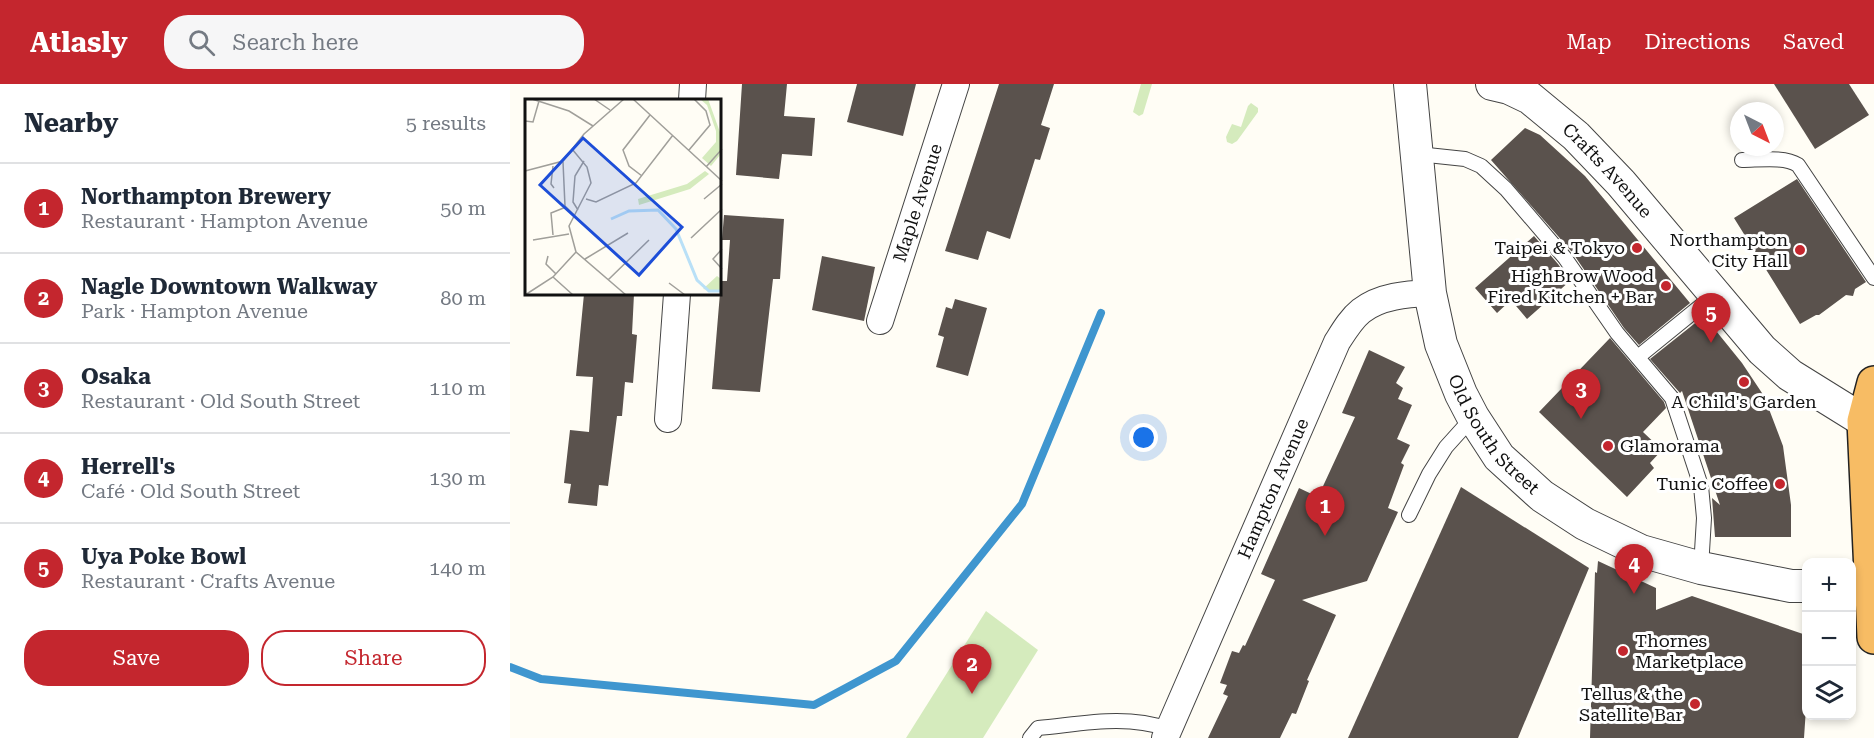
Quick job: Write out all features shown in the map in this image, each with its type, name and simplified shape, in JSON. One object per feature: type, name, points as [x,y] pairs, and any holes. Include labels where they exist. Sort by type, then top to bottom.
[{"type":"highway","points":[[1874,383],[1864,421],[1861,581],[1874,637]]},
{"type":"street","points":[[692,99],[693,84]]},
{"type":"street","name":"Maple Avenue","points":[[880,321],[956,84]]},
{"type":"street","name":"Crafts Avenue","points":[[1492,84],[1536,91],[1621,183],[1762,350],[1790,375],[1864,421]]},
{"type":"street","name":"Old South Street","points":[[1411,85],[1430,293],[1441,344],[1461,394],[1499,457],[1542,496],[1586,524],[1641,551],[1701,568],[1791,586],[1802,586]]},
{"type":"street","name":"Hampton Avenue","points":[[1166,734],[1337,342],[1352,320],[1369,306],[1408,294],[1430,293]]},
{"type":"street","points":[[668,418],[677,296]]},
{"type":"lane","points":[[1418,154],[1465,159],[1481,166],[1506,189],[1565,258],[1617,333],[1672,398],[1701,486],[1704,518],[1701,568]]},
{"type":"lane","points":[[1742,160],[1785,161],[1798,165],[1874,278]]},
{"type":"lane","points":[[1638,357],[1702,305]]},
{"type":"lane","points":[[1409,515],[1434,465],[1446,447],[1473,417]]},
{"type":"lane","points":[[1029,738],[1038,728],[1125,720],[1150,723],[1166,734]]},
{"type":"green space","points":[[1141,84],[1152,84],[1143,114],[1139,116],[1133,112]]},
{"type":"green space","points":[[1251,103],[1258,108],[1258,112],[1237,141],[1232,144],[1227,142],[1226,137],[1232,124],[1241,127]]},
{"type":"green space","points":[[986,611],[1038,650],[983,738],[906,738]]},
{"type":"building","points":[[742,84],[787,84],[784,116],[815,118],[812,156],[782,154],[779,179],[736,175]]},
{"type":"building","points":[[857,84],[916,84],[903,136],[847,122]]},
{"type":"building","points":[[999,84],[1054,84],[1041,125],[1050,128],[1040,160],[1035,159],[1010,239],[987,231],[978,260],[945,251]]},
{"type":"building","points":[[1774,84],[1849,84],[1869,115],[1815,149]]},
{"type":"building","points":[[1525,128],[1540,135],[1585,176],[1690,303],[1639,345],[1624,328],[1572,252],[1491,160]]},
{"type":"building","name":"Northampton City Hall","points":[[1797,179],[1866,282],[1855,289],[1853,296],[1846,295],[1819,315],[1800,324],[1734,218]]},
{"type":"building","points":[[724,215],[784,219],[780,279],[773,279],[760,392],[712,389],[720,296],[722,296],[722,281],[727,281],[730,240],[722,240]]},
{"type":"building","points":[[1534,236],[1570,281],[1527,319],[1511,300],[1497,313],[1475,288]]},
{"type":"building","points":[[822,256],[875,267],[864,321],[812,310]]},
{"type":"building","points":[[584,296],[634,296],[632,334],[637,335],[633,383],[625,382],[622,416],[617,416],[608,486],[599,485],[597,506],[568,503],[571,484],[564,483],[570,430],[589,432],[593,377],[576,376]]},
{"type":"building","points":[[955,299],[987,308],[968,376],[936,367],[944,337],[938,335],[946,307],[952,309]]},
{"type":"building","points":[[1704,316],[1742,363],[1764,396],[1783,446],[1791,505],[1791,537],[1715,537],[1712,498],[1720,505],[1682,391],[1680,393],[1650,359]]},
{"type":"building","points":[[1610,338],[1664,402],[1666,408],[1643,432],[1662,450],[1650,463],[1654,468],[1627,497],[1539,412]]},
{"type":"building","points":[[1369,350],[1405,367],[1396,383],[1403,388],[1398,399],[1412,405],[1397,439],[1410,445],[1401,463],[1404,465],[1388,508],[1398,512],[1367,581],[1302,600],[1336,615],[1307,680],[1309,681],[1296,714],[1292,713],[1280,738],[1208,738],[1228,696],[1223,694],[1227,685],[1220,683],[1232,651],[1239,653],[1243,645],[1245,646],[1275,580],[1261,574],[1299,488],[1318,497],[1355,417],[1342,413]]},
{"type":"building","points":[[1461,487],[1589,568],[1518,738],[1348,738]]},
{"type":"building","points":[[1598,561],[1656,588],[1656,610],[1692,596],[1802,634],[1804,738],[1590,738],[1595,572],[1597,573]]},
{"type":"waterway","points":[[510,667],[541,679],[814,705],[896,661],[1022,504],[1101,313]]},
{"type":"place","name":"Taipei & Tokyo","points":[[1637,248]]},
{"type":"place","name":"Northampton City Hall","points":[[1800,250]]},
{"type":"place","name":"HighBrow Wood Fired Kitchen + Bar","points":[[1666,286]]},
{"type":"place","name":"Uya Poke Bowl","points":[[1711,343]]},
{"type":"place","name":"A Child's Garden","points":[[1744,382]]},
{"type":"place","name":"Osaka","points":[[1581,419]]},
{"type":"place","name":"Glamorama","points":[[1608,446]]},
{"type":"place","name":"Tunic Coffee","points":[[1780,484]]},
{"type":"place","name":"Northampton Brewery","points":[[1325,536]]},
{"type":"place","name":"Herrell's","points":[[1634,594]]},
{"type":"place","name":"Thornes Marketplace","points":[[1623,651]]},
{"type":"place","name":"Nagle Downtown Walkway","points":[[972,694]]},
{"type":"place","name":"Tellus & the Satellite Bar","points":[[1695,704]]}]
